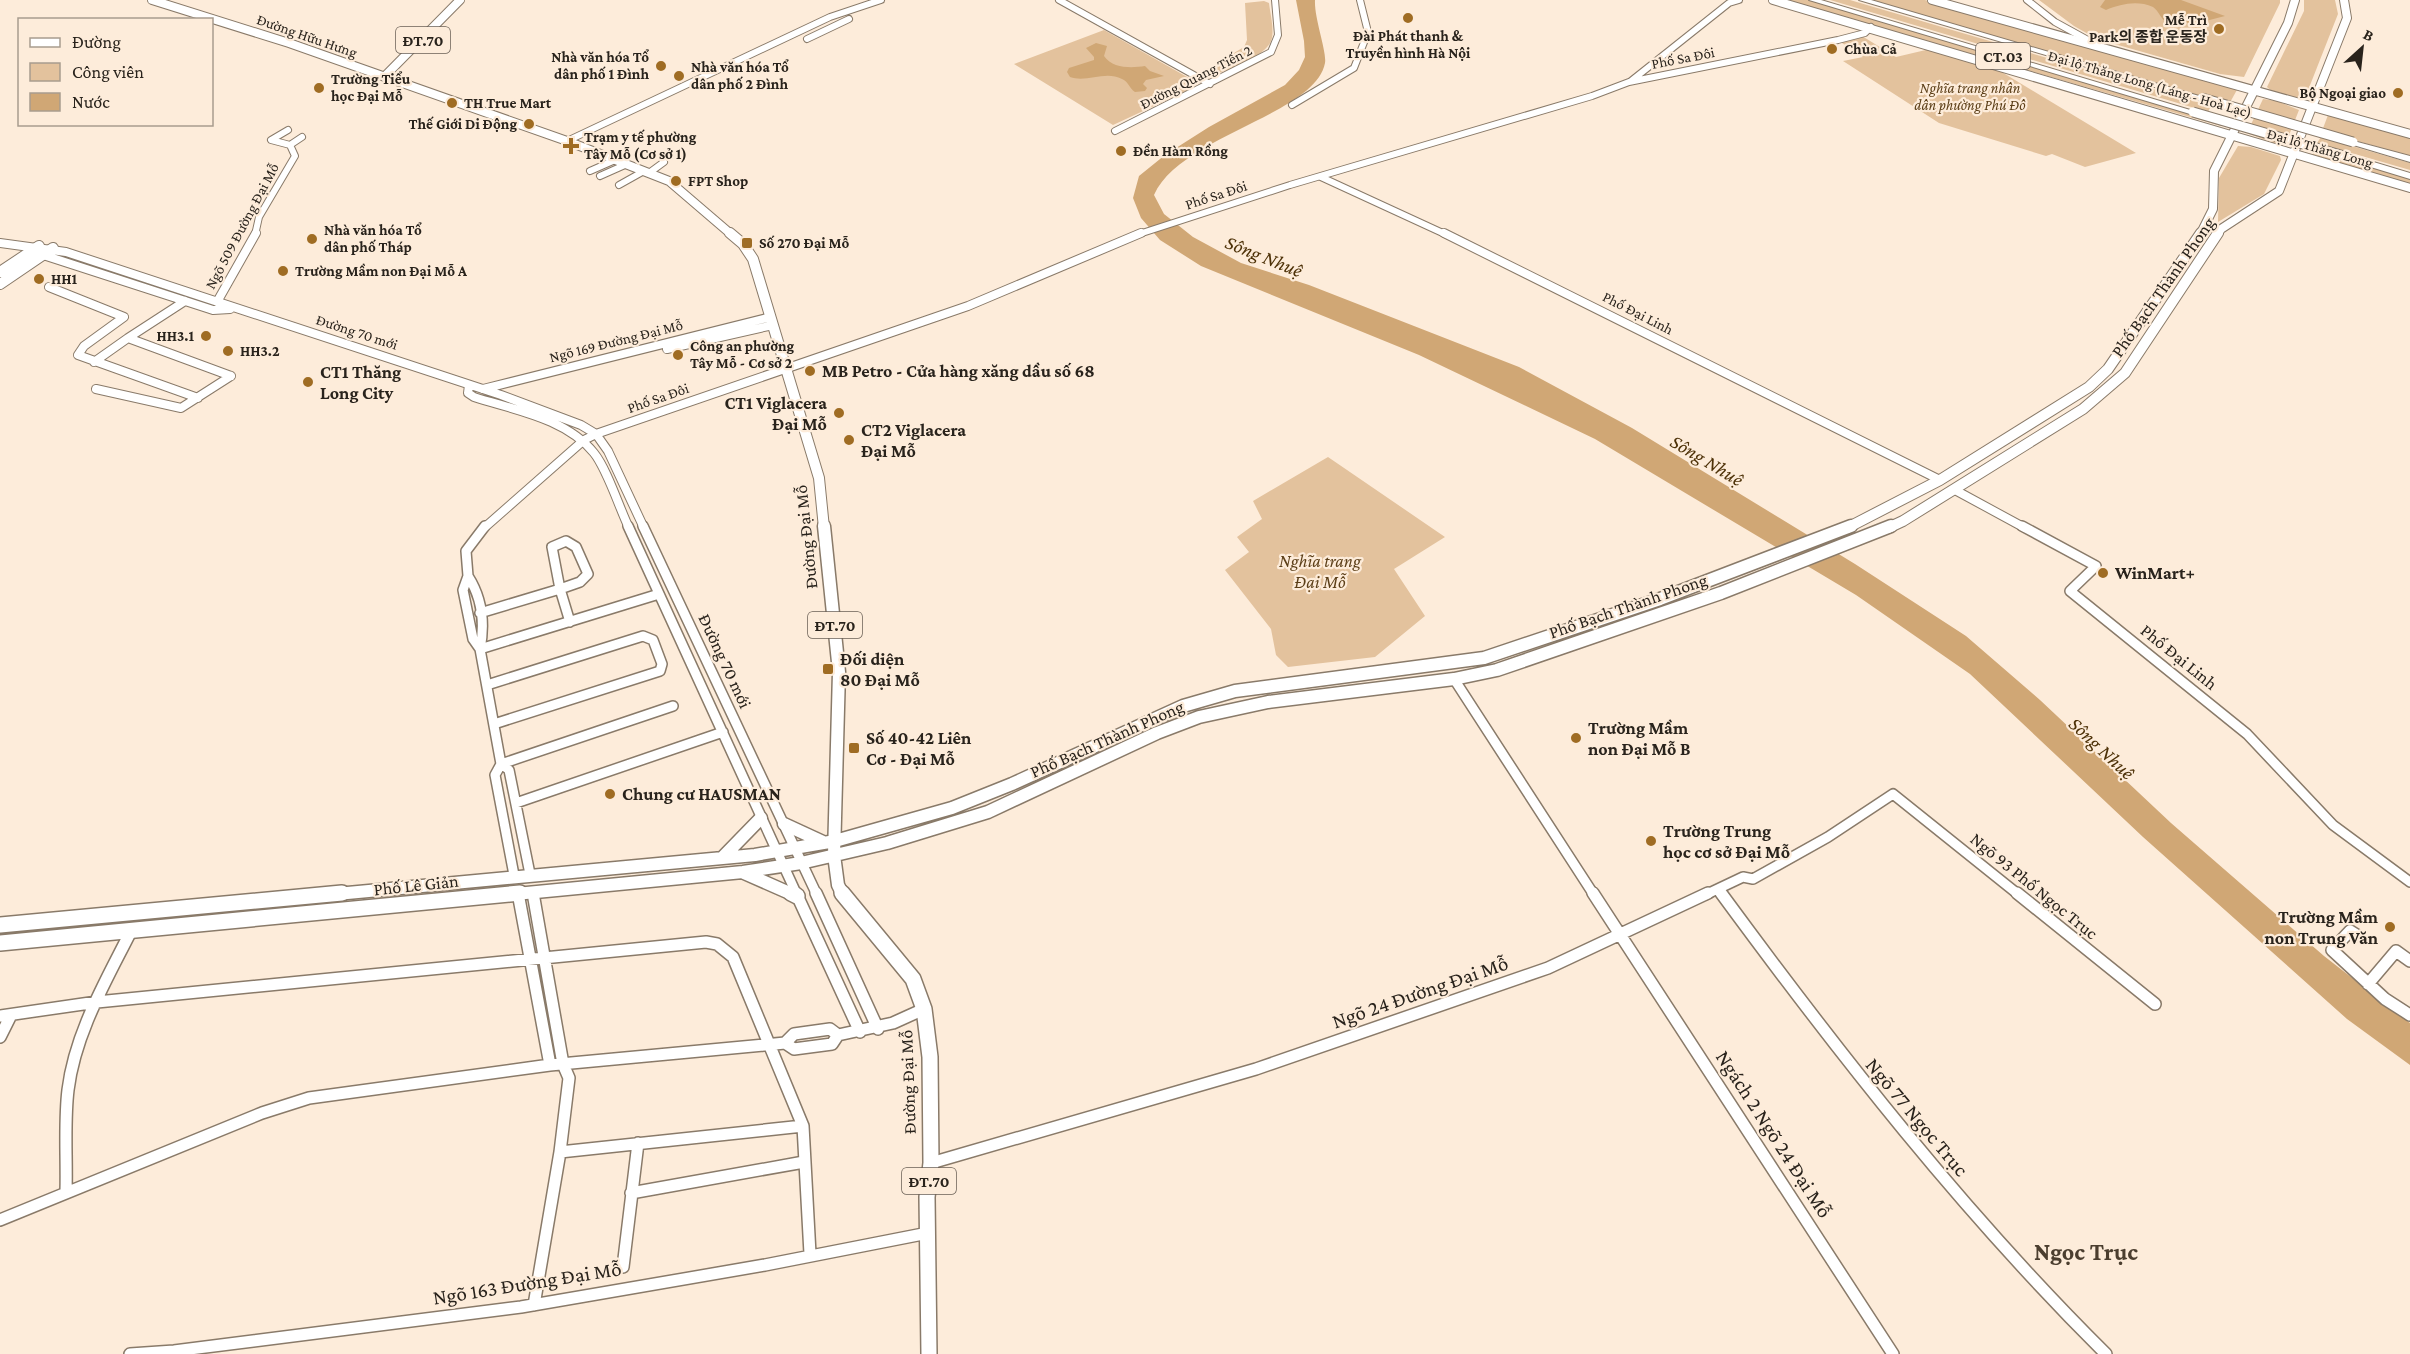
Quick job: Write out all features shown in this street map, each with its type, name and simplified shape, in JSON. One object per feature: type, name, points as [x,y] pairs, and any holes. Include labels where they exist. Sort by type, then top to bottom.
[{"type":"highway","name":"Đại lộ Thăng Long (Láng - Hoà Lạc)","points":[[1813,0],[2410,176]]},
{"type":"highway","name":"Đại lộ Thăng Long (Láng - Hoà Lạc)","points":[[1863,0],[2410,159]]},
{"type":"main road","name":"Đường Hữu Hưng","points":[[152,0],[209,18]]},
{"type":"main road","name":"ĐT.70","points":[[384,77],[428,36],[460,0]]},
{"type":"main road","name":"Đại lộ Thăng Long","points":[[1773,0],[1871,27],[2410,188]]},
{"type":"main road","points":[[1932,0],[2410,134]]},
{"type":"main road","name":"Phố Bạch Thành Phong","points":[[831,846],[984,796],[1146,721],[1183,706],[1235,691],[1484,658],[1660,599],[1836,533],[1878,514],[1940,480],[2089,387],[2108,369],[2207,225],[2213,209],[2214,171],[2294,11],[2295,0]]},
{"type":"main road","name":"Phố Bạch Thành Phong","points":[[831,846],[887,843],[988,812],[1157,733],[1198,717],[1240,706],[1454,679],[1497,670],[1788,568],[1903,521],[2070,418],[2100,397],[2125,373],[2221,229],[2279,191],[2290,169],[2347,18],[2344,0]]},
{"type":"main road","name":"Đường Hữu Hưng","points":[[213,19],[384,77]]},
{"type":"main road","name":"Đường Đại Mỗ","points":[[384,77],[567,141],[669,181],[743,244],[753,259],[816,461],[830,566],[839,672],[831,846],[838,885],[846,901],[889,948],[913,979],[924,1009],[930,1058],[931,1163],[927,1197],[929,1354]]},
{"type":"main road","points":[[2228,82],[2260,80]]},
{"type":"main road","points":[[2318,96],[2324,103],[2343,115]]},
{"type":"main road","points":[[2200,126],[2225,147]]},
{"type":"main road","points":[[2290,169],[2331,165]]},
{"type":"main road","points":[[0,272],[29,252],[53,248]]},
{"type":"main road","points":[[0,284],[41,250]]},
{"type":"main road","points":[[2055,409],[2070,418]]},
{"type":"main road","points":[[1660,599],[1669,611]]},
{"type":"main road","points":[[1235,691],[1240,706]]},
{"type":"main road","points":[[723,857],[761,818]]},
{"type":"main road","points":[[784,824],[831,846]]},
{"type":"main road","name":"Phố Lê Giản","points":[[0,925],[831,846]]},
{"type":"main road","name":"Phố Lê Giản","points":[[0,943],[743,872],[801,863],[831,846]]},
{"type":"main road","points":[[743,872],[797,897]]},
{"type":"main road","points":[[130,932],[140,912]]},
{"type":"street","points":[[567,141],[830,17],[878,0]]},
{"type":"street","points":[[1059,0],[1210,84]]},
{"type":"street","name":"Đường Quang Tiến 2","points":[[1115,131],[1266,56],[1275,47],[1278,35],[1275,0]]},
{"type":"street","points":[[1292,105],[1353,68],[1358,61],[1368,33],[1360,9],[1360,0]]},
{"type":"street","points":[[1629,82],[1728,2],[1739,0]]},
{"type":"street","points":[[2027,0],[2055,22],[2100,47]]},
{"type":"street","points":[[807,39],[849,19]]},
{"type":"street","points":[[2040,30],[2055,27],[2055,22]]},
{"type":"street","name":"Phố Sa Đôi","points":[[480,649],[473,639],[463,590],[468,576],[466,551],[471,541],[584,440],[596,434],[968,306],[1179,221],[1592,96],[1629,82],[1852,37],[1865,33],[1871,27]]},
{"type":"street","points":[[1644,70],[1647,76],[1656,78]]},
{"type":"street","points":[[288,130],[271,140],[290,145]]},
{"type":"street","name":"Ngõ 509 Đường Đại Mỗ","points":[[217,302],[239,268],[258,229],[259,217],[295,156],[290,145],[302,136]]},
{"type":"street","points":[[590,171],[615,160]]},
{"type":"street","points":[[619,184],[664,162]]},
{"type":"street","points":[[600,176],[627,164]]},
{"type":"street","name":"Phố Đại Linh","points":[[1321,177],[1436,230],[1815,415],[1940,480]]},
{"type":"street","name":"Đường 70 mới","points":[[0,243],[41,250],[213,310],[236,308]]},
{"type":"street","name":"Đường 70 mới","points":[[53,248],[236,308],[470,391],[565,428],[584,440],[595,453],[776,853],[860,1032]]},
{"type":"street","points":[[0,249],[29,252]]},
{"type":"street","points":[[48,287],[124,317],[84,346],[78,355],[198,398]]},
{"type":"street","points":[[94,362],[185,301]]},
{"type":"street","name":"Ngõ 169 Đường Đại Mỗ","points":[[470,391],[772,321]]},
{"type":"street","name":"Ngõ 169 Đường Đại Mỗ","points":[[470,391],[491,392],[772,321]]},
{"type":"street","points":[[96,389],[181,408],[231,376],[128,338]]},
{"type":"street","points":[[482,389],[564,418],[596,434]]},
{"type":"street","name":"Đường 70 mới","points":[[596,434],[608,451],[796,849],[878,1029]]},
{"type":"street","name":"Phố Đại Linh","points":[[1955,490],[2096,566],[2070,591],[2247,734],[2333,825],[2410,882]]},
{"type":"street","points":[[480,613],[561,589],[578,584],[588,574],[574,543],[570,540],[562,540],[552,547],[561,589],[570,622]]},
{"type":"street","points":[[468,576],[475,585],[484,636],[480,649],[501,764],[495,775],[514,875]]},
{"type":"street","points":[[480,649],[659,594]]},
{"type":"street","points":[[487,685],[642,636],[653,640],[662,664],[660,671],[494,724]]},
{"type":"street","name":"Ngách 2 Ngõ 24 Đại Mỗ","points":[[1454,679],[1893,1354]]},
{"type":"street","points":[[501,764],[673,706]]},
{"type":"street","points":[[516,803],[723,732]]},
{"type":"street","points":[[501,764],[509,770],[531,874]]},
{"type":"street","name":"Ngõ 24 Đường Đại Mỗ","points":[[931,1163],[1256,1069],[1548,968],[1743,877],[1753,879],[1828,837],[1893,794]]},
{"type":"street","name":"Ngõ 93 Phố Ngọc Trục","points":[[1893,794],[2155,1004]]},
{"type":"street","name":"Ngõ 77 Ngọc Trục","points":[[1718,889],[1834,1048],[1895,1123],[2010,1256],[2106,1354]]},
{"type":"street","points":[[533,892],[564,1064],[569,1078],[560,1152],[534,1305]]},
{"type":"street","points":[[518,893],[550,1065]]},
{"type":"street","points":[[2358,936],[2350,931],[2332,950],[2368,984],[2410,1015]]},
{"type":"street","points":[[66,1192],[68,1091],[79,1049],[97,1002],[130,932]]},
{"type":"street","points":[[0,1037],[6,1015],[97,1002],[545,960],[706,942],[717,944],[733,957],[803,1126],[810,1254]]},
{"type":"street","points":[[2368,984],[2396,951],[2410,961]]},
{"type":"street","points":[[0,1220],[262,1113],[309,1098],[354,1089],[550,1065],[770,1044],[785,1043],[794,1049],[832,1044],[838,1035],[878,1029],[909,1018],[924,1009]]},
{"type":"street","points":[[560,1152],[803,1126]]},
{"type":"street","points":[[623,1267],[638,1143]]},
{"type":"street","points":[[631,1193],[804,1162]]},
{"type":"street","name":"Ngõ 163 Đường Đại Mỗ","points":[[130,1354],[174,1352],[534,1305],[765,1265],[810,1254],[928,1233]]},
{"type":"green space","points":[[1785,0],[1809,0],[2223,123],[2221,126]]},
{"type":"green space","points":[[1830,0],[1850,0],[2211,106],[2208,112]]},
{"type":"green space","points":[[1868,0],[1925,0],[2238,88],[2228,106]]},
{"type":"green space","points":[[2039,0],[2280,0],[2280,3],[2244,77],[2220,74],[2097,39],[2074,26]]},
{"type":"green space","points":[[2304,0],[2335,0],[2338,14],[2305,98],[2296,98],[2280,95],[2267,87],[2304,11]]},
{"type":"green space","points":[[1264,1],[1269,3],[1272,27],[1271,41],[1267,47],[1240,66],[1218,73],[1202,72],[1244,47],[1247,40],[1245,3]]},
{"type":"green space","points":[[1104,30],[1196,82],[1195,87],[1113,125],[1014,64]]},
{"type":"green space","name":"Nghĩa trang nhân dân phường Phú Đô","points":[[1862,36],[1896,57],[1930,49],[1995,68],[2136,153],[2085,167],[2052,154],[2046,156],[1939,123],[1843,61],[1863,57],[1839,41]]},
{"type":"green space","points":[[2263,99],[2277,101],[2299,110],[2286,143],[2273,143],[2247,133]]},
{"type":"green space","points":[[2328,115],[2410,138],[2410,156],[2322,131]]},
{"type":"green space","points":[[2321,137],[2410,163],[2410,170],[2317,143]]},
{"type":"green space","points":[[2238,146],[2251,147],[2280,156],[2281,160],[2264,194],[2218,222],[2219,178]]},
{"type":"green space","points":[[2316,149],[2410,176],[2410,186],[2311,157]]},
{"type":"green space","name":"Nghĩa trang Đại Mỗ","points":[[1328,457],[1445,537],[1394,569],[1425,616],[1375,657],[1288,667],[1276,655],[1271,629],[1225,570],[1249,552],[1237,537],[1262,519],[1253,501]]},
{"type":"water","points":[[1296,0],[1315,0],[1325,58],[1325,63],[1316,81],[1298,97],[1190,157],[1168,175],[1154,195],[1164,214],[1193,237],[1241,263],[1309,285],[1519,367],[1632,428],[1855,564],[1966,636],[2040,700],[2171,823],[2324,956],[2410,1023],[2410,1065],[2347,1019],[2143,837],[1970,674],[1856,595],[1595,439],[1419,355],[1201,266],[1160,240],[1141,218],[1133,198],[1139,176],[1165,155],[1209,127],[1285,85],[1299,70],[1305,57]]},
{"type":"water","points":[[2105,0],[2181,0],[2225,16],[2198,23],[2166,22],[2153,7],[2129,4],[2106,10],[2100,7]]},
{"type":"water","points":[[1096,43],[1107,46],[1104,56],[1112,63],[1129,67],[1145,66],[1150,71],[1164,76],[1146,80],[1143,84],[1147,88],[1145,91],[1135,92],[1124,80],[1116,77],[1083,79],[1070,77],[1067,72],[1069,68],[1094,60],[1086,48]]},
{"type":"place","name":"Đài Phát thanh & Truyền hình Hà Nội","points":[[1408,18]]},
{"type":"place","name":"Mễ Trì Park의 종합 운동장","points":[[2219,29]]},
{"type":"place","name":"Chùa Cả","points":[[1832,49]]},
{"type":"place","name":"Nhà văn hóa Tổ dân phố 1 Đình","points":[[661,66]]},
{"type":"place","name":"Nhà văn hóa Tổ dân phố 2 Đình","points":[[679,76]]},
{"type":"place","name":"Trường Tiểu học Đại Mỗ","points":[[319,88]]},
{"type":"place","name":"Bộ Ngoại giao","points":[[2398,93]]},
{"type":"place","name":"TH True Mart","points":[[452,103]]},
{"type":"place","name":"Thế Giới Di Động","points":[[529,124]]},
{"type":"place","name":"Trạm y tế phường Tây Mỗ (Cơ sở 1)","points":[[571,146]]},
{"type":"place","name":"Đền Hàm Rồng","points":[[1121,151]]},
{"type":"place","name":"FPT Shop","points":[[676,181]]},
{"type":"place","name":"Nhà văn hóa Tổ dân phố Tháp","points":[[312,239]]},
{"type":"place","name":"Số 270 Đại Mỗ","points":[[747,243]]},
{"type":"place","name":"Trường Mầm non Đại Mỗ A","points":[[283,271]]},
{"type":"place","name":"HH1","points":[[39,279]]},
{"type":"place","name":"HH3.1","points":[[206,336]]},
{"type":"place","name":"HH3.2","points":[[228,351]]},
{"type":"place","name":"Công an phường Tây Mỗ - Cơ sở 2","points":[[678,355]]},
{"type":"place","name":"MB Petro - Cửa hàng xăng dầu số 68","points":[[810,371]]},
{"type":"place","name":"CT1 Thăng Long City","points":[[308,382]]},
{"type":"place","name":"CT1 Viglacera Đại Mỗ","points":[[839,413]]},
{"type":"place","name":"CT2 Viglacera Đại Mỗ","points":[[849,440]]},
{"type":"place","name":"WinMart+","points":[[2103,573]]},
{"type":"place","name":"Đối diện 80 Đại Mỗ","points":[[828,669]]},
{"type":"place","name":"Trường Mầm non Đại Mỗ B","points":[[1576,738]]},
{"type":"place","name":"Số 40-42 Liên Cơ - Đại Mỗ","points":[[854,748]]},
{"type":"place","name":"Chung cư HAUSMAN","points":[[610,794]]},
{"type":"place","name":"Trường Trung học cơ sở Đại Mỗ","points":[[1651,841]]},
{"type":"place","name":"Trường Mầm non Trung Văn","points":[[2390,927]]},
{"type":"district","name":"Ngọc Trục","points":[[2086,1251]]},
{"type":"water label","name":"Sông Nhuệ","points":[[1264,256]]},
{"type":"water label","name":"Sông Nhuệ","points":[[1707,460]]},
{"type":"water label","name":"Sông Nhuệ","points":[[2102,748]]}]
